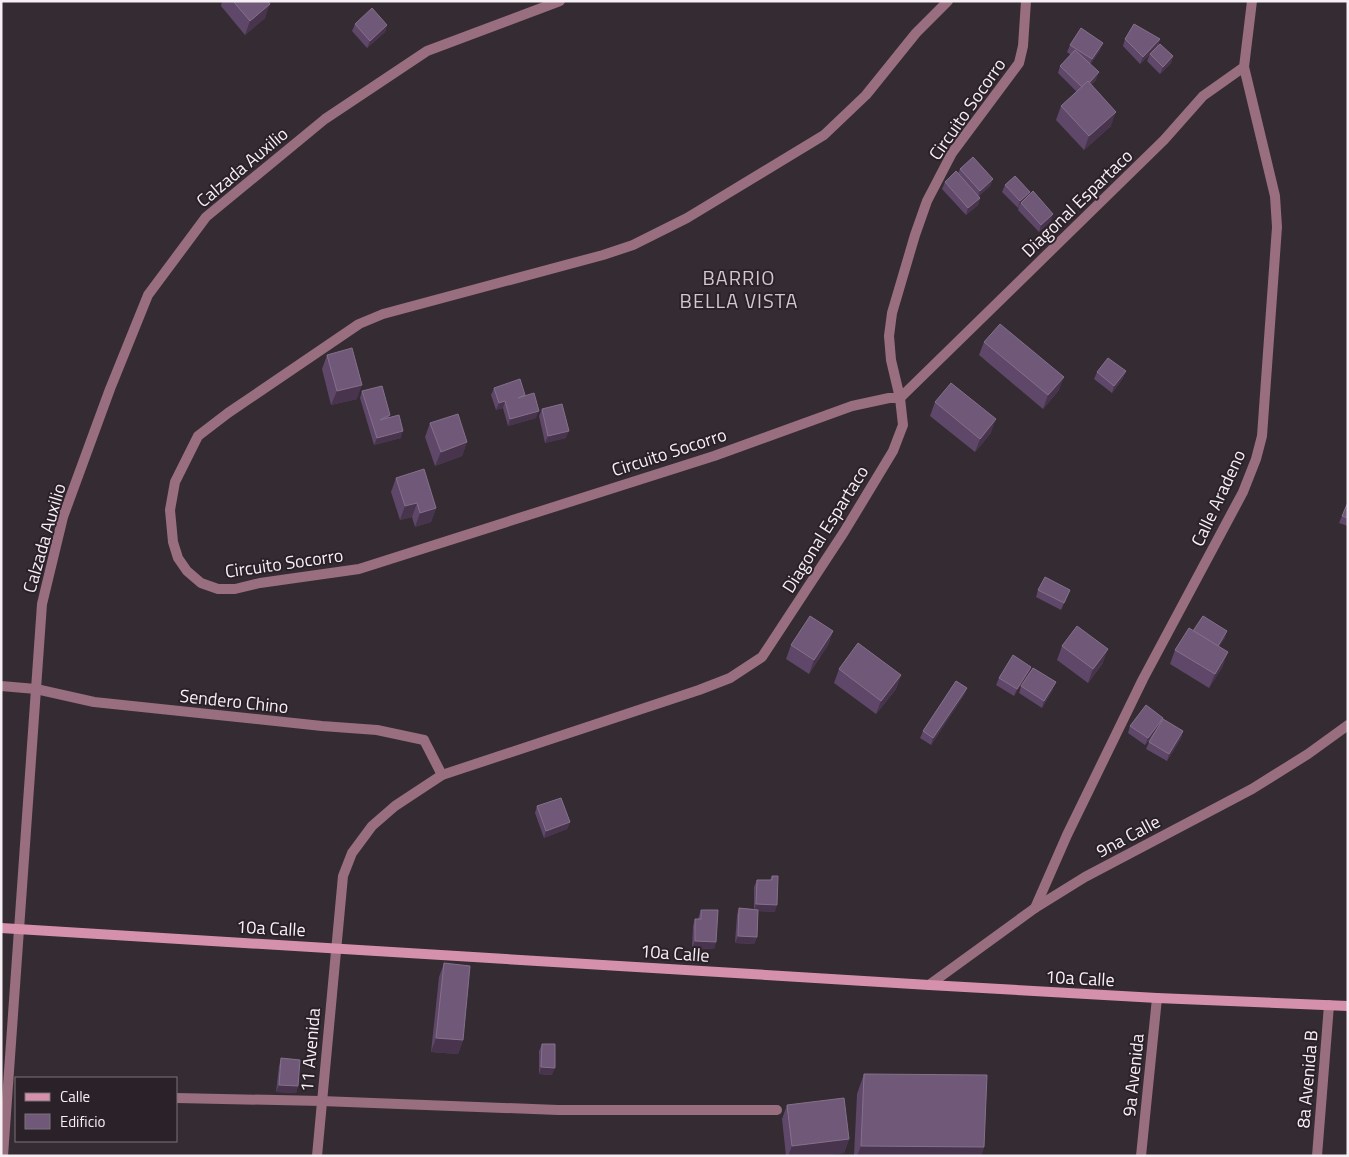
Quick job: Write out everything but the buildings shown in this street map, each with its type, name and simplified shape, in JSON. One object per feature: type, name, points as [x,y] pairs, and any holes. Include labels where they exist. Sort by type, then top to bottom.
[{"type":"street","name":"Calzada Auxilio","points":[[3,1156],[42,604],[63,517],[110,389],[148,295],[206,217],[325,119],[427,51],[560,1]]},
{"type":"street","name":"Circuito Socorro","points":[[948,1],[916,33],[866,95],[824,135],[686,218],[633,245],[602,256],[383,314],[359,324],[228,413],[198,436],[176,482],[170,510],[173,542],[178,558],[187,571],[202,583],[218,589],[235,589],[260,583],[359,569],[714,456],[852,406],[888,398],[900,398],[891,360],[889,336],[892,313],[915,234],[927,201],[952,153],[1018,63],[1023,46],[1026,1]]},
{"type":"street","points":[[1244,67],[1252,1]]},
{"type":"street","name":"Diagonal Espartaco","points":[[335,948],[343,876],[352,853],[372,826],[395,806],[442,775],[699,690],[730,678],[762,657],[844,532],[893,451],[903,425],[900,398],[1164,140],[1203,96],[1244,67]]},
{"type":"street","name":"Calle Aradeno","points":[[1035,908],[1067,834],[1143,680],[1243,492],[1260,448],[1277,227],[1275,196],[1244,67]]},
{"type":"street","name":"Sendero Chino","points":[[1,686],[36,689],[94,702],[377,730],[424,740],[442,775]]},
{"type":"street","name":"9na Calle","points":[[929,985],[1035,908],[1086,877],[1252,789],[1308,754],[1348,725]]},
{"type":"street","name":"10a Calle","points":[[1,928],[929,985],[1157,998],[1348,1006]]},
{"type":"street","name":"11 Avenida","points":[[316,1156],[335,948]]},
{"type":"street","name":"9a Avenida","points":[[1141,1156],[1157,998]]},
{"type":"street","name":"8a Avenida B","points":[[1317,1156],[1329,1005]]},
{"type":"street","points":[[178,1098],[321,1101],[558,1110],[777,1110]]},
{"type":"district","name":"BARRIO BELLA VISTA","points":[[739,288]]}]
